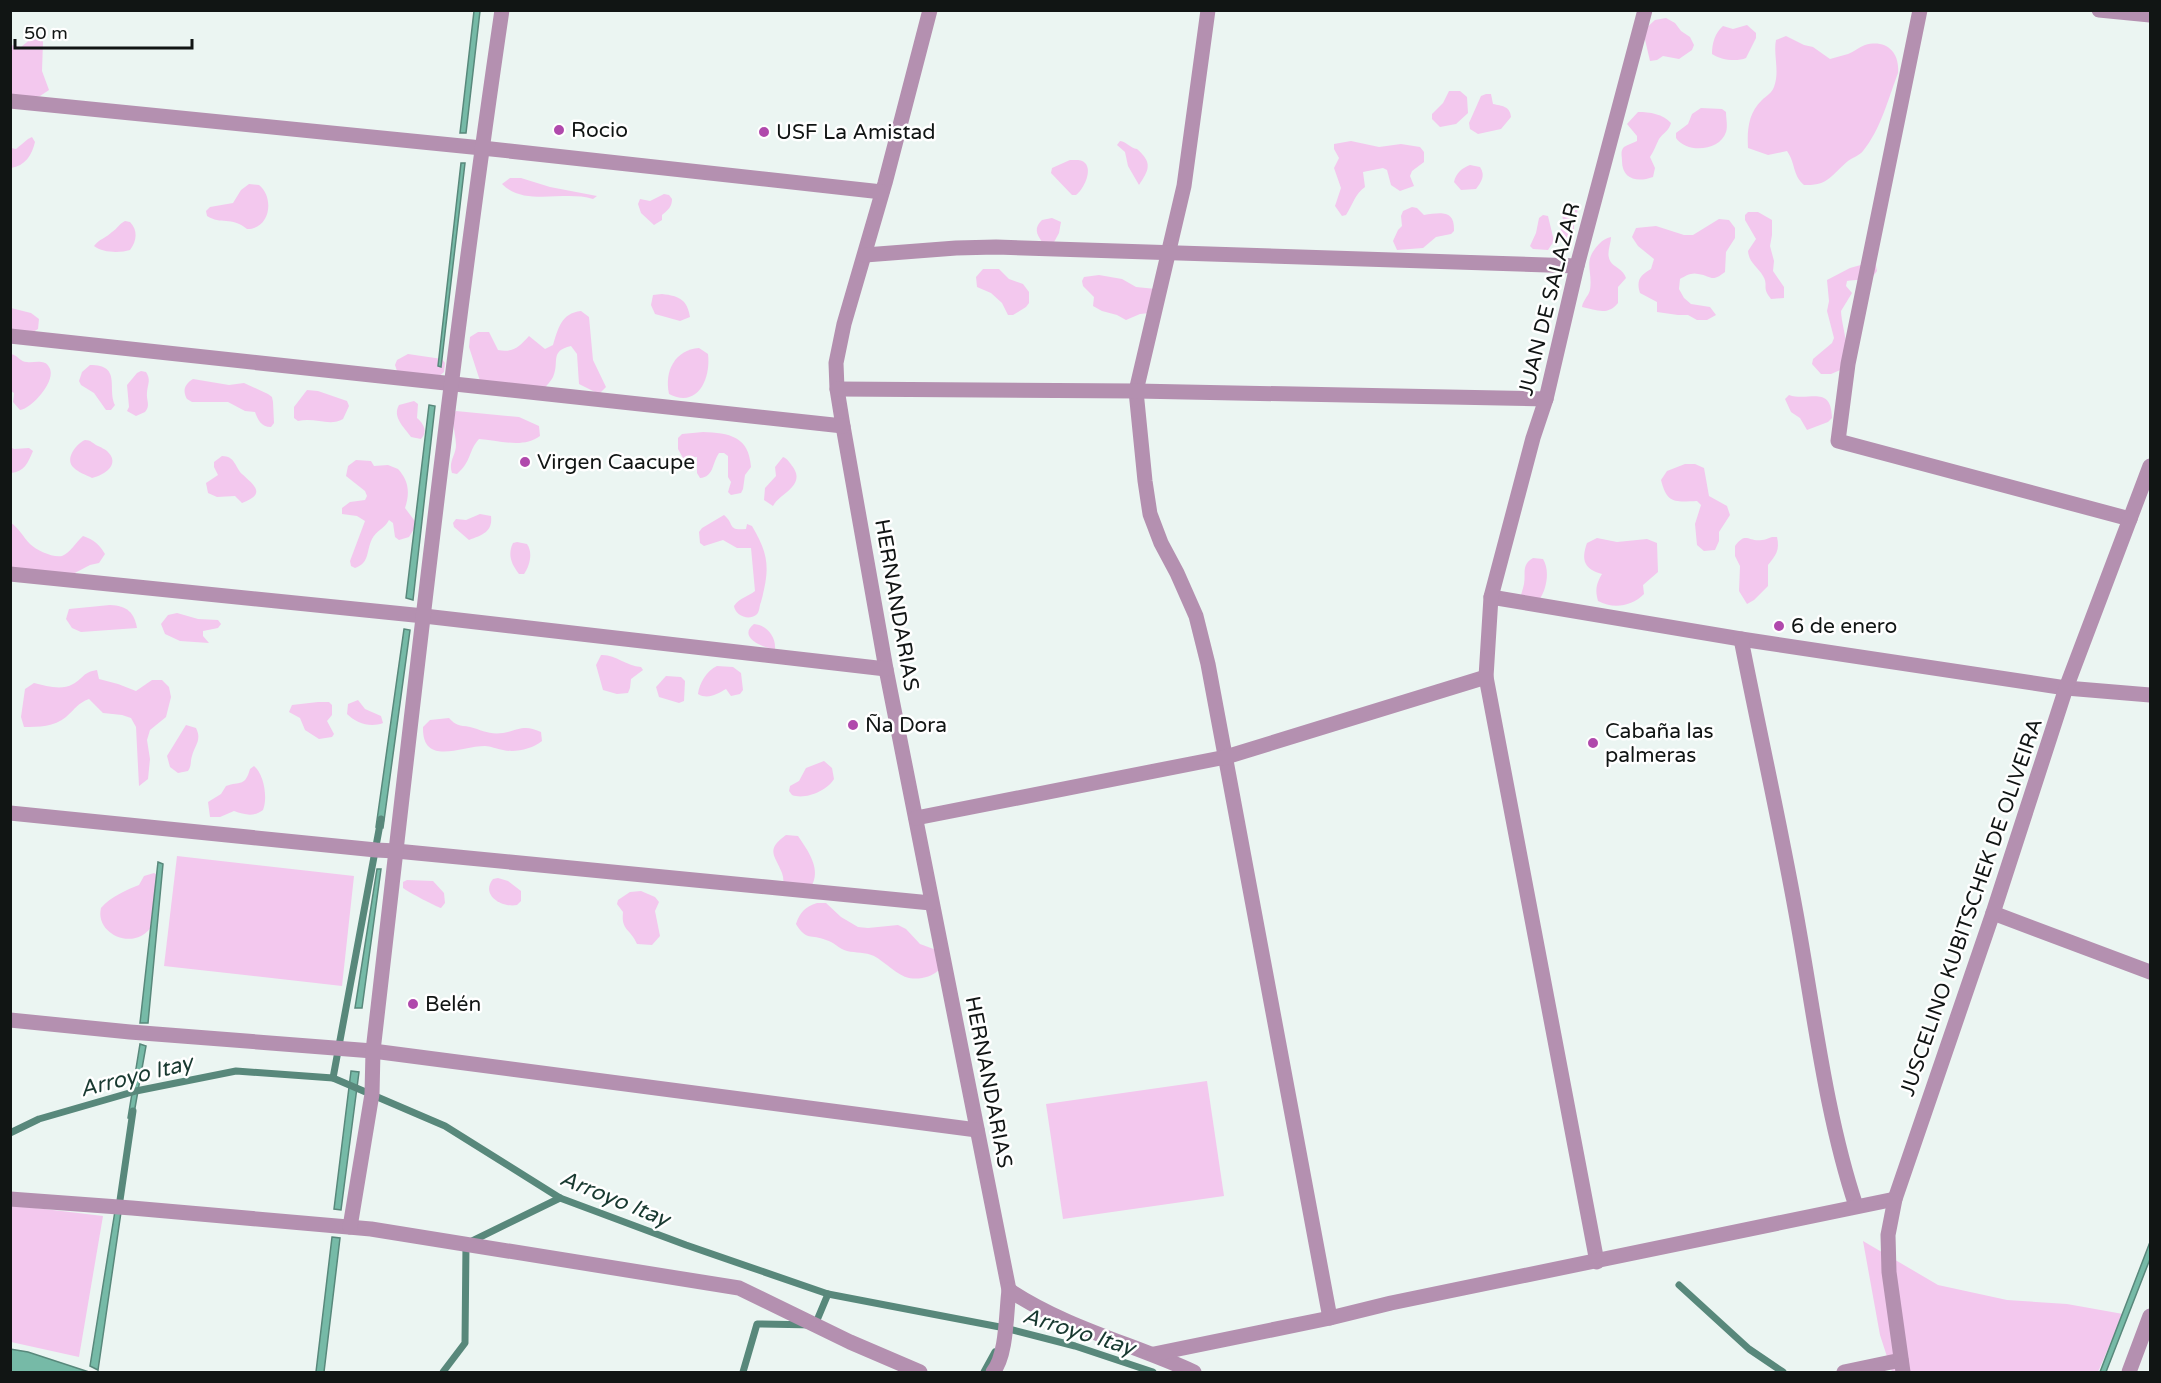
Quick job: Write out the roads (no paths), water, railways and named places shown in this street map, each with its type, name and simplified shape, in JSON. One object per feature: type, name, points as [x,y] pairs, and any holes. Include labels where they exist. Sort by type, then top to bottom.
[{"type":"street","points":[[350,1227],[372,1094],[373,1051],[424,616],[482,148],[502,10]]},
{"type":"street","name":"HERNANDARIAS","points":[[930,10],[865,255],[844,324],[836,363],[837,389],[886,669],[1009,1290],[998,1366],[993,1372]]},
{"type":"street","points":[[1208,10],[1188,165],[1136,391],[1150,514],[1161,543],[1196,615],[1226,757],[1330,1318]]},
{"type":"street","name":"JUAN DE SALAZAR","points":[[1597,1262],[1486,677],[1491,597],[1533,438],[1546,399],[1577,266],[1645,10]]},
{"type":"street","points":[[1920,10],[1848,364],[1838,441],[2130,519]]},
{"type":"street","points":[[2099,10],[2151,15]]},
{"type":"street","points":[[10,101],[482,148],[882,192]]},
{"type":"street","points":[[865,255],[996,247],[1577,266]]},
{"type":"street","points":[[10,336],[453,382],[843,426]]},
{"type":"street","points":[[837,389],[1136,391],[1546,399]]},
{"type":"street","name":"JUSCELINO KUBITSCHEK DE OLIVEIRA","points":[[1902,1366],[1889,1272],[1888,1234],[1894,1199],[2066,688],[2151,466]]},
{"type":"street","points":[[10,574],[424,616],[886,669]]},
{"type":"street","points":[[1491,597],[1741,639],[2066,688],[2151,695]]},
{"type":"street","points":[[1741,639],[1798,926],[1822,1064],[1846,1175],[1856,1206]]},
{"type":"street","points":[[916,818],[1226,757],[1486,677]]},
{"type":"street","points":[[10,813],[931,903]]},
{"type":"street","points":[[1992,913],[2151,972]]},
{"type":"street","points":[[10,1020],[373,1051],[977,1130]]},
{"type":"street","points":[[10,1199],[350,1227],[739,1288],[850,1342],[920,1372]]},
{"type":"street","points":[[1154,1354],[1894,1199]]},
{"type":"street","points":[[1009,1290],[1074,1325],[1154,1354],[1194,1372]]},
{"type":"street","points":[[2128,1372],[2151,1316]]},
{"type":"street","points":[[1844,1372],[1902,1366]]},
{"type":"water","points":[[474,11],[480,11],[466,133],[460,133]]},
{"type":"water","points":[[461,163],[465,163],[441,367],[438,366]]},
{"type":"water","points":[[429,405],[435,406],[413,600],[406,598]]},
{"type":"water","points":[[404,629],[410,630],[383,828],[376,827]]},
{"type":"water","points":[[158,862],[163,864],[148,1023],[140,1023]]},
{"type":"water","points":[[377,869],[381,869],[362,1008],[355,1008]]},
{"type":"water","points":[[140,1044],[146,1046],[133,1119],[128,1118]]},
{"type":"water","points":[[351,1071],[359,1072],[341,1210],[334,1209]]},
{"type":"water","points":[[115,1211],[121,1212],[98,1370],[90,1366]]},
{"type":"water","points":[[332,1237],[340,1238],[324,1372],[316,1372]]},
{"type":"water","points":[[2150,1242],[2150,1259],[2106,1372],[2100,1372]]},
{"type":"water","points":[[10,1349],[28,1352],[89,1372],[11,1372]]},
{"type":"waterway","points":[[333,1078],[381,819]]},
{"type":"waterway","name":"Arroyo Itay","points":[[10,1133],[39,1119],[136,1091],[236,1071],[333,1078],[445,1126],[560,1198],[686,1245],[828,1294],[1005,1328],[1075,1346],[1153,1372]]},
{"type":"waterway","points":[[119,1207],[133,1111]]},
{"type":"waterway","points":[[443,1372],[465,1343],[466,1244],[560,1198]]},
{"type":"waterway","points":[[1679,1285],[1749,1349],[1783,1372]]},
{"type":"waterway","points":[[743,1372],[757,1324],[815,1325],[828,1294]]},
{"type":"waterway","points":[[984,1372],[995,1352]]},
{"type":"place","name":"Rocio","points":[[559,130]]},
{"type":"place","name":"USF La Amistad","points":[[764,132]]},
{"type":"place","name":"Virgen Caacupe","points":[[525,462]]},
{"type":"place","name":"6 de enero","points":[[1779,626]]},
{"type":"place","name":"Ña Dora","points":[[853,725]]},
{"type":"place","name":"Cabaña las palmeras","points":[[1593,743]]},
{"type":"place","name":"Belén","points":[[413,1004]]}]
